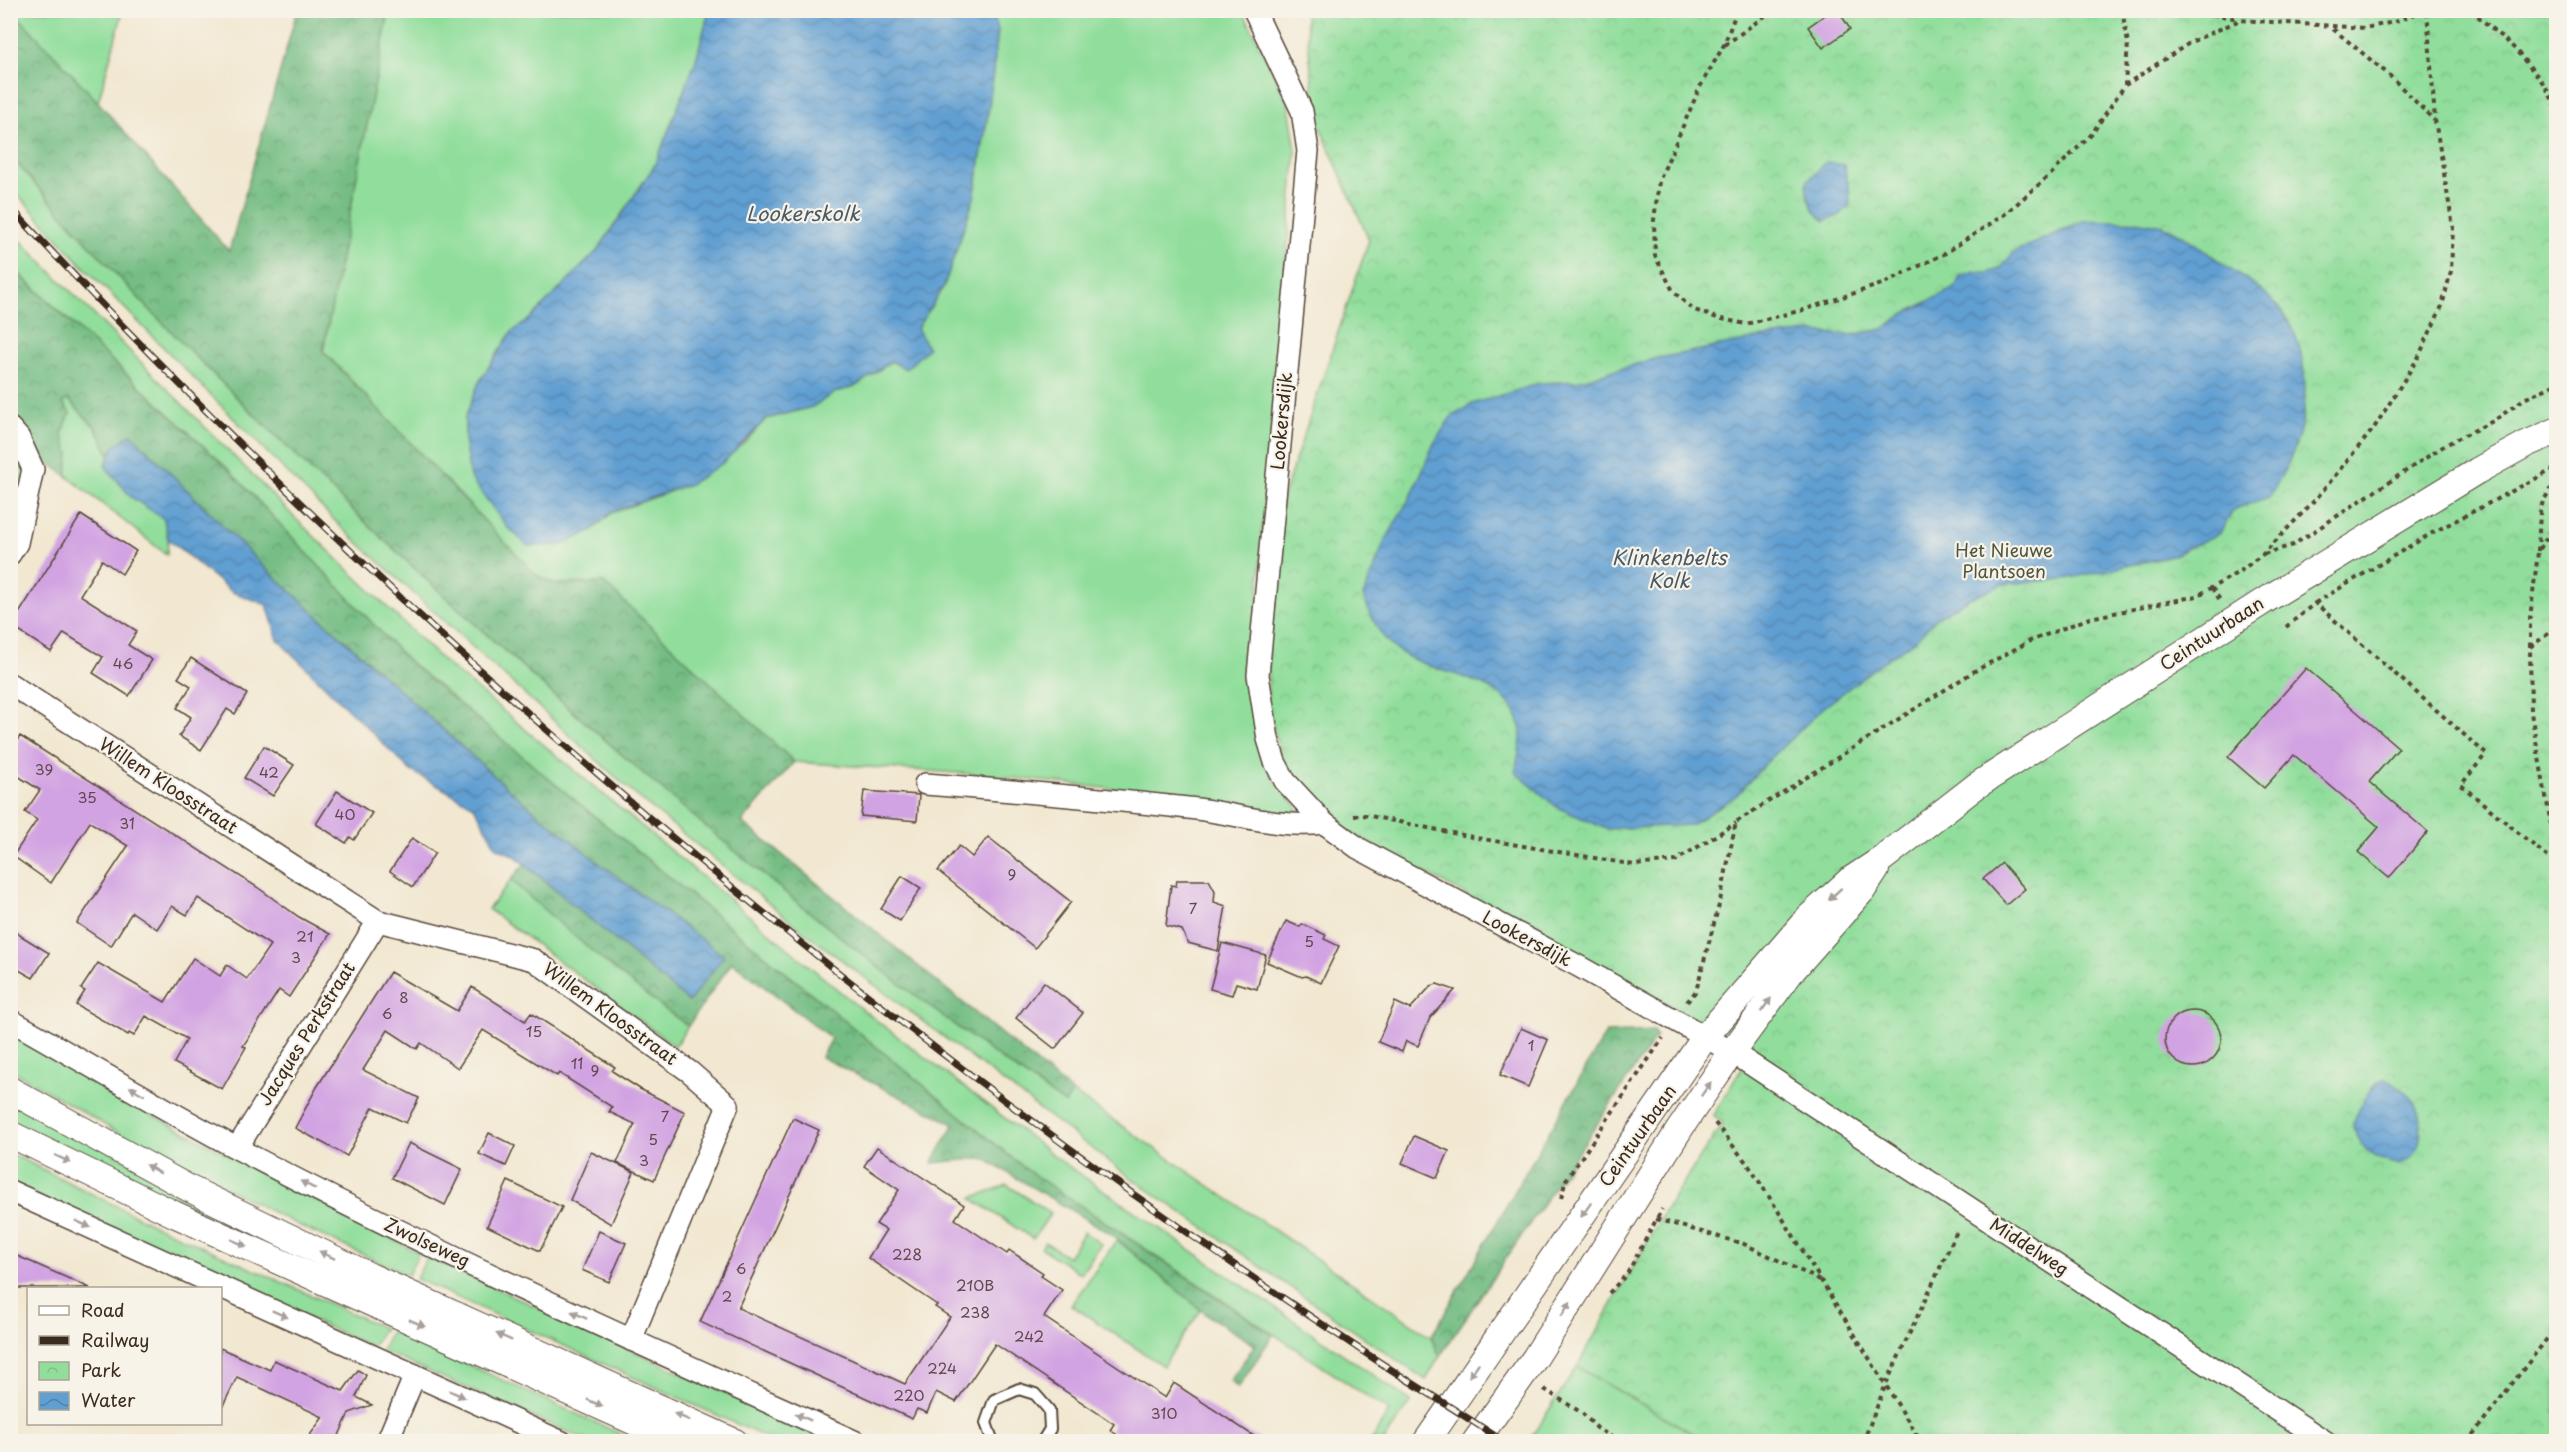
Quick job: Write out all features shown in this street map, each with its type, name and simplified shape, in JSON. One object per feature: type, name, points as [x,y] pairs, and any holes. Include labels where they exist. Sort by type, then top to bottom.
[{"type":"street","name":"Lookersdijk","points":[[1254,10],[1302,111],[1308,151],[1258,675],[1263,721],[1275,762],[1285,781],[1323,822],[1358,848],[1674,1018],[1732,1052]]},
{"type":"street","points":[[10,428],[19,438],[33,469],[17,543],[10,554]]},
{"type":"street","name":"Ceintuurbaan","points":[[1426,1442],[1705,1037],[1808,918],[1850,880],[1882,860],[1976,786],[2264,601],[2477,471],[2526,444],[2556,431]]},
{"type":"street","name":"Willem Kloosstraat","points":[[10,684],[378,921],[534,960],[690,1072],[728,1105],[631,1340]]},
{"type":"street","points":[[925,784],[1118,800],[1304,825],[1323,822]]},
{"type":"street","name":"Ceintuurbaan","points":[[1475,1442],[1535,1358],[1681,1127],[1732,1052],[1791,972],[1862,891],[1882,860]]},
{"type":"street","name":"Jacques Perkstraat","points":[[237,1148],[378,921]]},
{"type":"street","name":"Zwolseweg","points":[[10,1020],[237,1148],[366,1214],[631,1340],[856,1442]]},
{"type":"street","name":"Middelweg","points":[[1732,1052],[2326,1442]]},
{"type":"street","points":[[10,1090],[201,1194],[370,1276],[735,1442]]},
{"type":"street","points":[[10,1134],[174,1214],[679,1442]]},
{"type":"street","points":[[10,1191],[221,1287]]},
{"type":"street","points":[[222,1287],[562,1442]]},
{"type":"street","points":[[387,1442],[415,1375]]},
{"type":"lane","points":[[993,1442],[986,1423],[994,1400],[1019,1389],[1035,1394],[1049,1410],[1050,1429],[1042,1442]]},
{"type":"path","points":[[1737,10],[1724,45],[1700,87],[1659,181],[1654,220],[1655,256],[1673,291],[1692,309],[1717,318],[1746,324],[1803,310],[1882,284],[1944,254],[2005,214],[2050,175],[2091,135],[2125,85],[2191,42],[2240,20]]},
{"type":"path","points":[[1724,45],[1773,10]]},
{"type":"path","points":[[2122,10],[2128,43],[2125,85]]},
{"type":"path","points":[[1323,822],[1365,814],[1477,838],[1635,865],[1675,861],[1973,672],[2030,641],[2090,618],[2198,596],[2239,572],[2263,554],[2316,499],[2374,428],[2418,358],[2442,306],[2451,271],[2453,227],[2435,120],[2426,10],[2394,22],[2365,28],[2240,20],[2186,10]]},
{"type":"path","points":[[2471,10],[2515,49],[2544,84],[2556,106]]},
{"type":"path","points":[[2332,27],[2388,74],[2435,120]]},
{"type":"path","points":[[2263,554],[2293,545],[2446,444],[2495,420],[2524,399],[2556,384]]},
{"type":"path","points":[[2286,627],[2315,603],[2432,533],[2556,468]]},
{"type":"path","points":[[2556,482],[2543,501],[2540,512],[2530,618],[2531,713],[2556,852]]},
{"type":"path","points":[[2538,552],[2554,530],[2556,522]]},
{"type":"path","points":[[2315,603],[2486,754],[2461,785],[2556,864]]},
{"type":"path","points":[[2530,647],[2556,628]]},
{"type":"path","points":[[1561,1201],[1566,1180],[1674,1018],[1696,991],[1736,822]]},
{"type":"path","points":[[1710,1120],[1716,1124],[1749,1166],[1921,1442]]},
{"type":"path","points":[[1710,1133],[1716,1124]]},
{"type":"path","points":[[1863,1442],[1886,1384],[1946,1252],[1970,1208]]},
{"type":"path","points":[[1605,1297],[1627,1274],[1663,1209]]},
{"type":"path","points":[[1647,1216],[1744,1244],[1820,1280]]},
{"type":"path","points":[[2467,1442],[2556,1327]]},
{"type":"path","points":[[1541,1387],[1582,1413],[1597,1428],[1620,1442]]},
{"type":"green space","points":[[12,10],[98,102],[229,251],[297,11],[389,11],[323,351],[536,575],[554,584],[604,583],[794,762],[742,822],[1072,1092],[1065,1104],[896,981],[734,850],[628,760],[387,542],[270,430],[136,296],[11,157]]},
{"type":"green space","points":[[12,11],[123,11],[98,102]]},
{"type":"green space","points":[[389,11],[709,11],[696,60],[655,165],[597,251],[532,317],[511,333],[479,382],[465,418],[465,445],[470,477],[507,527],[529,546],[591,531],[612,513],[690,484],[746,441],[766,419],[812,407],[834,393],[856,386],[892,361],[944,286],[974,198],[988,114],[998,31],[993,11],[1243,11],[1289,106],[1296,150],[1262,533],[1254,706],[1258,744],[1273,778],[1304,816],[1122,790],[987,775],[794,762],[604,583],[554,584],[536,575],[323,351]]},
{"type":"green space","name":"Het Nieuwe Plantsoen","points":[[1305,11],[2556,11],[2556,1441],[1706,1441],[1577,1367],[1664,1212],[1723,1123],[1713,1115],[1753,1050],[1338,826],[1302,793],[1280,753],[1268,707],[1268,632],[1282,500],[1369,240],[1316,118]]},
{"type":"green space","points":[[11,157],[136,296],[270,430],[446,598],[628,760],[842,938],[1008,1064],[1065,1104],[1072,1092],[1431,1337],[1440,1356],[1426,1380],[1131,1178],[803,931],[633,793],[340,526],[83,266],[11,187]]},
{"type":"green space","points":[[10,230],[298,521],[443,661],[855,1004],[1061,1161],[1411,1401],[1384,1441],[1371,1441],[1389,1411],[1027,1170],[406,659],[228,469],[11,266]]},
{"type":"green space","points":[[10,266],[228,469],[406,659],[1027,1170],[1273,1335],[1238,1388],[1230,1381],[1255,1345],[1207,1315],[1111,1234],[983,1158],[932,1163],[954,1124],[821,1057],[831,1038],[732,962],[688,1026],[619,974],[576,937],[511,880],[524,864],[689,1002],[723,956],[600,864],[514,794],[265,568],[131,434],[114,447],[110,455],[95,427],[68,399],[63,403],[70,413],[62,434],[69,453],[67,475],[77,484],[40,456],[11,422]]},
{"type":"green space","points":[[68,399],[95,427],[110,455],[105,466],[131,497],[164,519],[168,539],[167,555],[67,476],[69,453],[62,434],[70,413],[63,403]]},
{"type":"green space","points":[[13,453],[25,473],[11,532],[10,457]]},
{"type":"green space","points":[[511,880],[597,956],[688,1026],[675,1046],[488,909]]},
{"type":"green space","points":[[10,1030],[137,1107],[419,1253],[408,1275],[298,1225],[124,1136],[11,1070]]},
{"type":"green space","points":[[1654,1031],[1656,1037],[1440,1356],[1431,1337],[1606,1033]]},
{"type":"green space","points":[[10,1099],[255,1228],[391,1306],[11,1127]]},
{"type":"green space","points":[[10,1153],[154,1225],[384,1328],[372,1347],[11,1184]]},
{"type":"green space","points":[[1007,1185],[1051,1213],[1033,1239],[971,1198]]},
{"type":"green space","points":[[1084,1232],[1101,1244],[1081,1274],[1041,1248],[1045,1242],[1068,1257]]},
{"type":"green space","points":[[1117,1240],[1201,1310],[1163,1366],[1071,1305]]},
{"type":"green space","points":[[427,1257],[831,1441],[774,1441],[416,1279]]},
{"type":"green space","points":[[392,1330],[636,1441],[589,1441],[381,1351]]},
{"type":"green space","points":[[1577,1367],[1706,1441],[1528,1442]]},
{"type":"water","name":"Lookerskolk","points":[[709,11],[993,11],[998,31],[988,114],[974,198],[944,286],[917,328],[928,348],[906,369],[891,361],[856,386],[834,393],[812,407],[766,419],[723,463],[690,484],[612,512],[591,531],[562,545],[528,546],[507,527],[470,477],[465,445],[465,418],[479,382],[511,333],[532,317],[597,251],[655,165],[696,60]]},
{"type":"water","points":[[1826,162],[1844,165],[1850,205],[1840,215],[1825,221],[1811,205],[1806,183]]},
{"type":"water","name":"Klinkenbelts Kolk","points":[[2086,220],[2149,223],[2175,231],[2262,291],[2285,315],[2293,329],[2303,363],[2305,380],[2303,415],[2294,449],[2269,498],[2234,509],[2220,533],[2172,556],[2066,579],[2003,584],[1970,598],[1937,617],[1915,641],[1884,661],[1822,709],[1765,764],[1736,796],[1691,825],[1606,829],[1557,807],[1515,772],[1521,740],[1518,718],[1507,701],[1492,689],[1472,680],[1410,658],[1388,642],[1375,623],[1363,596],[1384,543],[1414,490],[1434,443],[1451,417],[1472,404],[1541,383],[1577,381],[1654,359],[1765,337],[1810,332],[1851,335],[1883,329],[1903,314],[1955,288],[1960,276],[1974,271],[1987,273],[2000,269],[2014,252]]},
{"type":"water","points":[[131,434],[265,568],[514,794],[600,864],[724,956],[689,1002],[515,856],[496,847],[474,806],[411,771],[278,640],[267,605],[232,592],[168,539],[164,519],[131,497],[105,466],[114,447]]},
{"type":"water","points":[[2385,1079],[2409,1095],[2415,1103],[2420,1123],[2421,1134],[2415,1153],[2400,1165],[2382,1160],[2369,1152],[2360,1142],[2352,1125],[2368,1092]]},
{"type":"building","points":[[1832,10],[1838,10],[1850,29],[1823,48],[1808,27]]},
{"type":"building","points":[[81,515],[136,551],[122,574],[102,560],[80,595],[137,631],[128,645],[152,660],[129,696],[93,673],[103,657],[64,633],[51,652],[11,626]]},
{"type":"building","points":[[191,658],[247,694],[235,714],[227,709],[201,750],[179,736],[191,717],[177,708],[191,686],[178,678]]},
{"type":"building","points":[[2306,668],[2399,748],[2369,782],[2428,832],[2389,878],[2358,852],[2379,827],[2294,755],[2264,788],[2228,757]]},
{"type":"building","points":[[20,736],[257,887],[299,917],[330,934],[289,997],[279,990],[243,1046],[246,1047],[222,1089],[174,1063],[187,1039],[146,1016],[134,1036],[129,1033],[128,1035],[76,1005],[85,991],[81,989],[98,963],[165,1002],[193,958],[220,976],[227,965],[247,979],[270,945],[198,898],[187,915],[172,906],[157,929],[132,912],[111,946],[77,923],[128,846],[90,822],[51,883],[13,856],[37,820],[25,812],[40,790],[10,771],[10,752]]},
{"type":"building","points":[[264,746],[294,765],[273,796],[244,778]]},
{"type":"building","points":[[337,791],[372,813],[354,840],[350,837],[346,843],[316,824]]},
{"type":"building","points":[[864,791],[919,795],[917,821],[861,816]]},
{"type":"building","points":[[988,837],[1071,902],[1035,948],[938,871],[959,846],[972,857]]},
{"type":"building","points":[[412,838],[435,853],[413,887],[390,871]]},
{"type":"building","points":[[2002,863],[2025,889],[2006,905],[1983,879]]},
{"type":"building","points":[[902,876],[921,888],[900,921],[881,909]]},
{"type":"building","points":[[1177,880],[1209,880],[1215,891],[1214,902],[1226,906],[1218,951],[1188,943],[1182,930],[1166,926],[1171,885],[1176,886]]},
{"type":"building","points":[[1286,921],[1300,927],[1302,924],[1326,935],[1324,939],[1339,946],[1321,983],[1267,962]]},
{"type":"building","points":[[10,929],[49,953],[33,978],[10,965]]},
{"type":"building","points":[[1222,943],[1266,955],[1257,989],[1236,983],[1232,995],[1210,989]]},
{"type":"building","points":[[390,972],[457,1011],[472,987],[525,1021],[531,1013],[615,1067],[612,1071],[640,1089],[685,1112],[654,1180],[617,1163],[635,1124],[609,1112],[612,1107],[559,1073],[557,1076],[483,1030],[458,1068],[421,1043],[417,1049],[388,1030],[363,1070],[419,1098],[406,1123],[373,1107],[347,1156],[295,1128],[317,1087]]},
{"type":"building","points":[[1044,982],[1083,1013],[1055,1049],[1016,1018]]},
{"type":"building","points":[[1437,984],[1455,990],[1430,1018],[1418,1046],[1406,1041],[1402,1052],[1378,1042],[1395,1002],[1410,1009],[1431,986]]},
{"type":"building","points":[[2193,1011],[2204,1013],[2213,1019],[2219,1028],[2221,1039],[2219,1050],[2213,1059],[2204,1065],[2193,1067],[2182,1065],[2173,1059],[2167,1050],[2165,1039],[2167,1028],[2173,1019],[2182,1013]]},
{"type":"building","points":[[1521,1028],[1548,1040],[1528,1087],[1500,1075]]},
{"type":"building","points":[[793,1118],[819,1130],[738,1308],[905,1384],[950,1317],[935,1307],[937,1305],[868,1258],[886,1230],[876,1224],[899,1190],[864,1166],[877,1147],[964,1205],[955,1219],[1007,1254],[1009,1250],[1043,1273],[1041,1276],[1062,1290],[1044,1317],[1165,1398],[1174,1383],[1263,1442],[1128,1442],[1110,1430],[1114,1424],[995,1344],[956,1402],[936,1392],[927,1413],[917,1409],[912,1419],[700,1322]]},
{"type":"building","points":[[489,1133],[515,1146],[506,1166],[479,1154]]},
{"type":"building","points":[[1414,1136],[1449,1151],[1437,1178],[1402,1163]]},
{"type":"building","points":[[409,1143],[462,1169],[445,1205],[392,1178]]},
{"type":"building","points":[[591,1152],[634,1172],[611,1224],[570,1200]]},
{"type":"building","points":[[508,1181],[562,1207],[540,1251],[487,1226]]},
{"type":"building","points":[[599,1231],[626,1243],[609,1282],[582,1270]]},
{"type":"building","points":[[10,1253],[88,1287],[27,1287],[10,1288]]},
{"type":"building","points":[[222,1349],[270,1370],[274,1360],[343,1391],[358,1370],[366,1375],[356,1397],[372,1405],[349,1413],[336,1442],[305,1442],[323,1417],[237,1377],[222,1408]]},
{"type":"railway","points":[[10,207],[124,328],[361,561],[608,783],[735,889],[864,993],[1087,1161],[1271,1290],[1504,1442]]}]
